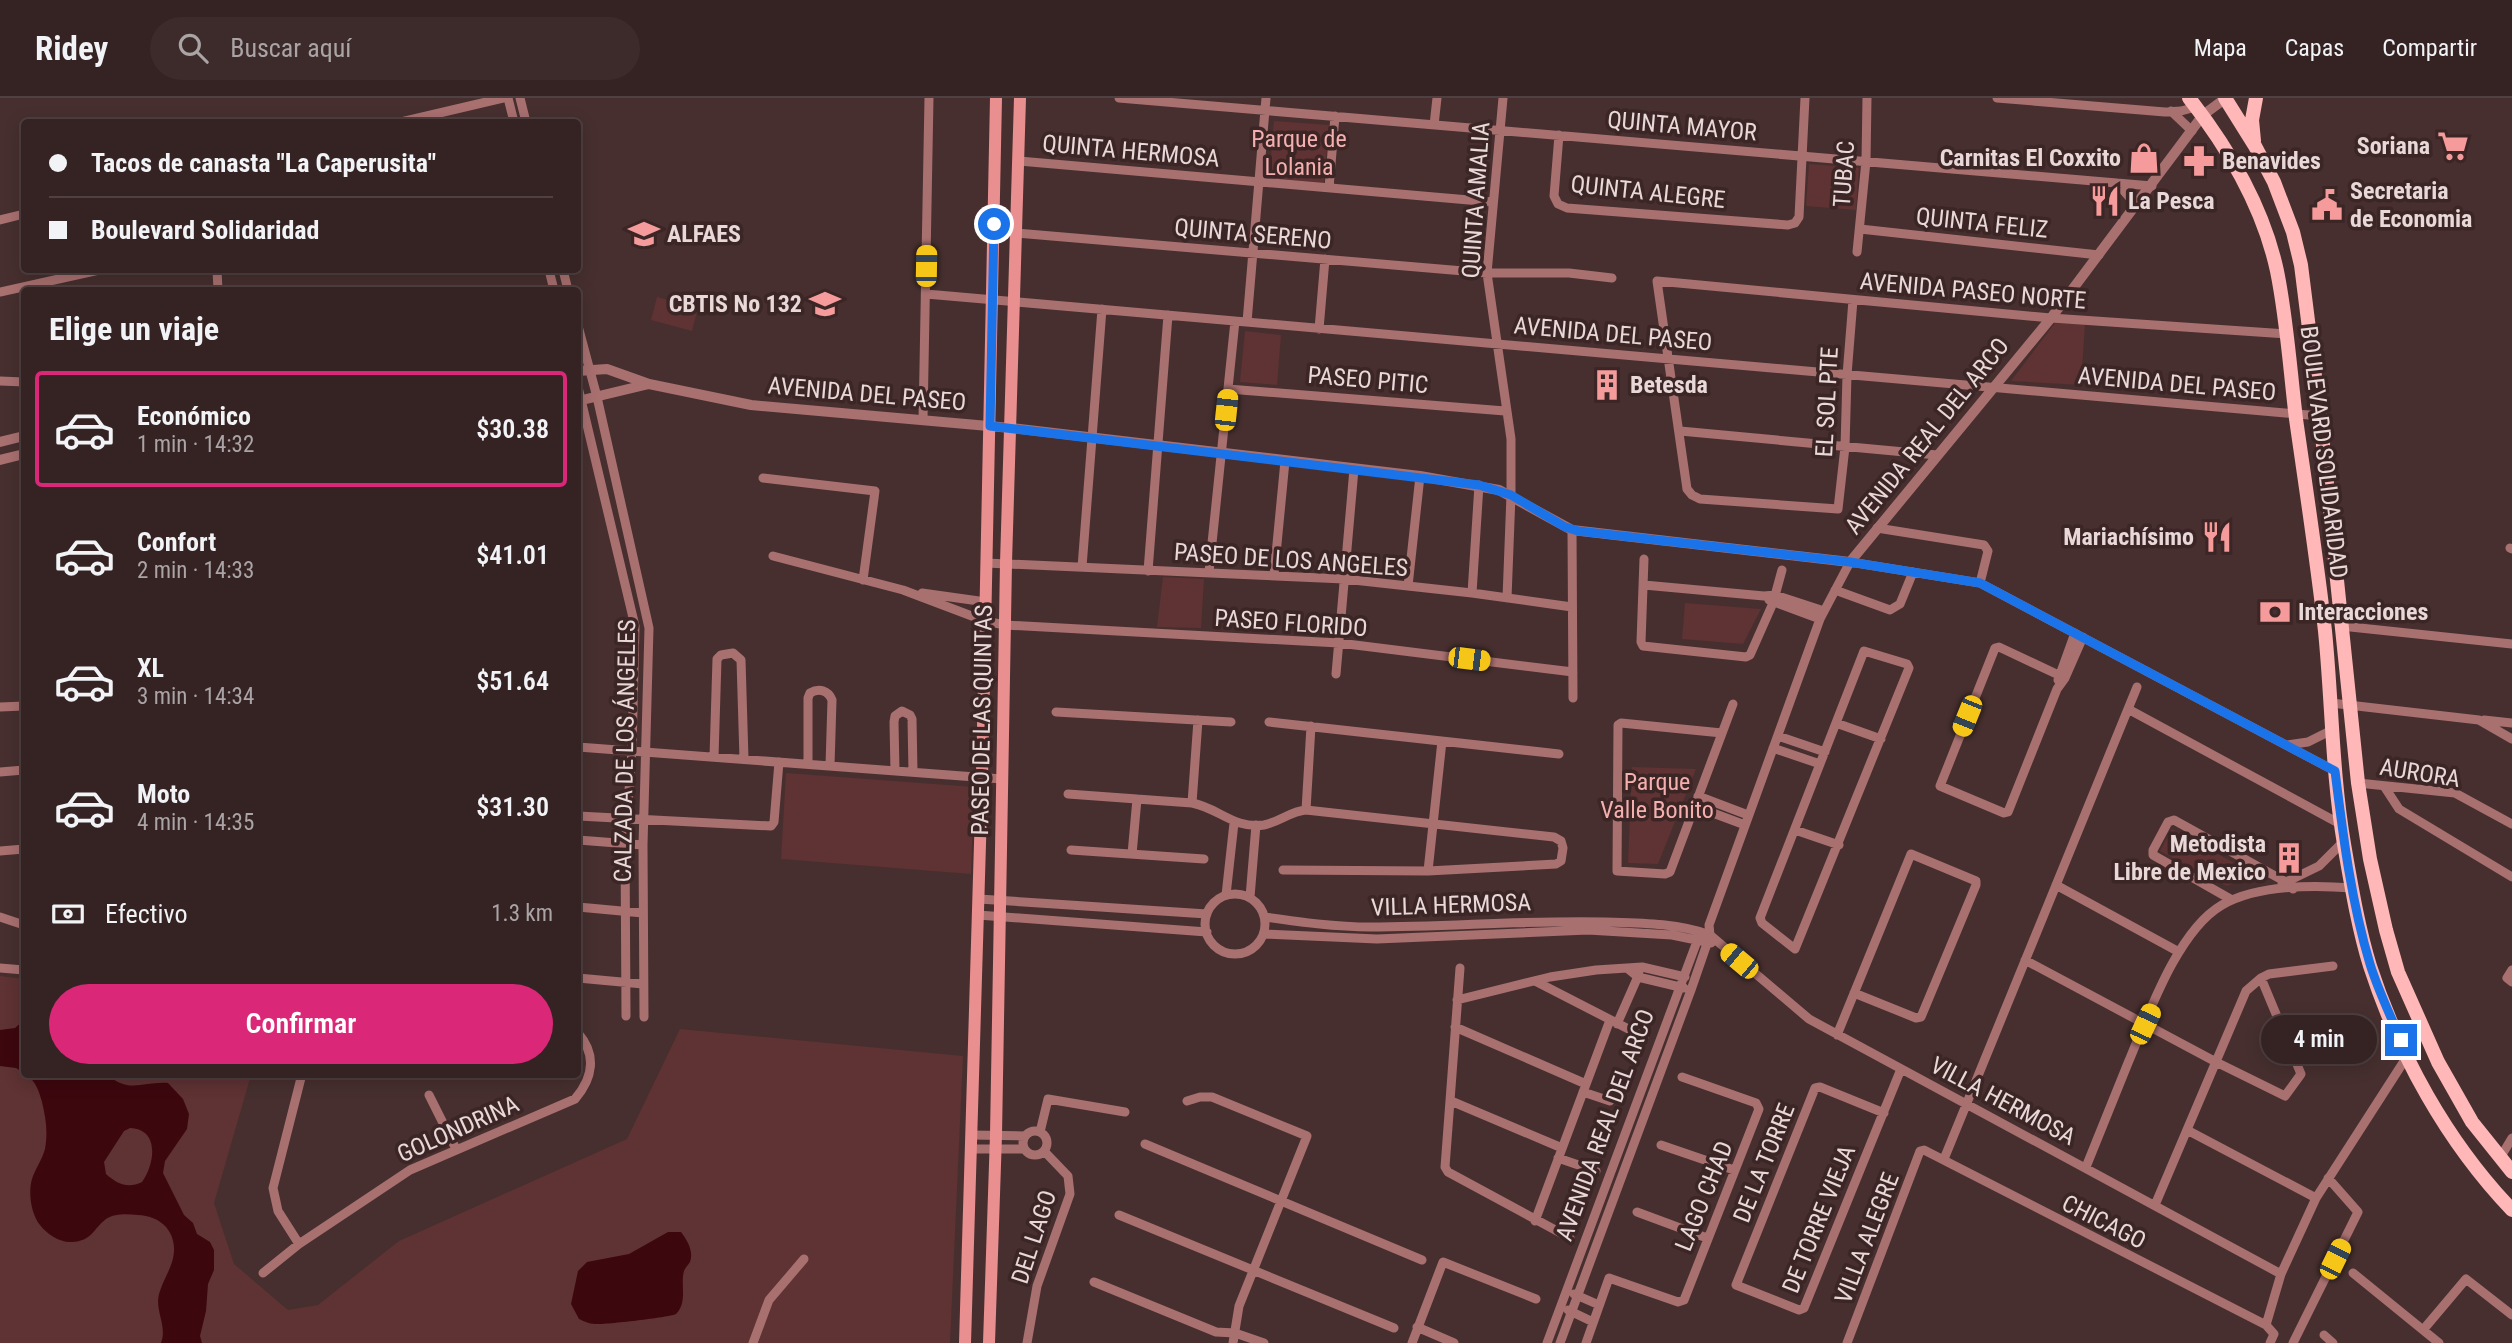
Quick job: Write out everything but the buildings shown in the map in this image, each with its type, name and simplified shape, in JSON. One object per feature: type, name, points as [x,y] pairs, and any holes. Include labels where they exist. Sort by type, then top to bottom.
[{"type":"main road","name":"PASEO DE LAS QUINTAS","points":[[965,1343],[979,899],[996,98]]},
{"type":"main road","name":"PASEO DE LAS QUINTAS","points":[[989,1343],[1006,563],[1020,98]]},
{"type":"main road","name":"BOULEVARD SOLIDARIDAD","points":[[2225,98],[2274,183],[2301,265],[2320,416],[2358,783],[2370,859],[2386,930],[2398,972],[2438,1062],[2472,1122],[2512,1172]]},
{"type":"main road","points":[[2255,146],[2252,120],[2256,98]]},
{"type":"main road","name":"BOULEVARD SOLIDARIDAD","points":[[2196,106],[2237,166],[2267,236],[2276,270],[2287,334],[2323,617],[2343,842],[2369,962],[2407,1055],[2433,1107],[2454,1139],[2512,1210]]},
{"type":"street","points":[[414,119],[505,98],[513,119]]},
{"type":"street","points":[[520,98],[525,119]]},
{"type":"street","points":[[923,420],[929,98]]},
{"type":"street","name":"QUINTA MAYOR","points":[[1119,98],[2152,186]]},
{"type":"street","points":[[1247,322],[1266,98]]},
{"type":"street","points":[[1434,125],[1437,98]]},
{"type":"street","name":"QUINTA AMALIA","points":[[1503,98],[1487,273],[1495,344],[1511,439],[1507,598]]},
{"type":"street","points":[[1803,156],[1805,98]]},
{"type":"street","name":"TUBAC","points":[[1857,252],[1866,161],[1867,98]]},
{"type":"street","points":[[1997,98],[2171,111],[2196,106]]},
{"type":"street","name":"AVENIDA REAL DEL ARCO","points":[[1547,1343],[1681,982],[1709,925],[1822,615],[1850,562],[2052,318],[2137,206],[2192,131],[2196,106],[2225,98]]},
{"type":"street","points":[[2171,111],[2192,131]]},
{"type":"street","points":[[1329,188],[1335,116]]},
{"type":"street","name":"QUINTA ALEGRE","points":[[1559,135],[1554,196],[1558,204],[1567,208],[1788,225],[1799,218],[1803,156]]},
{"type":"street","name":"QUINTA HERMOSA","points":[[1018,161],[1492,202]]},
{"type":"street","points":[[2117,183],[2137,206]]},
{"type":"street","points":[[0,219],[21,215]]},
{"type":"street","name":"QUINTA FELIZ","points":[[1860,229],[2099,255]]},
{"type":"street","name":"QUINTA SERENO","points":[[1016,233],[1487,273]]},
{"type":"street","points":[[1319,329],[1325,259]]},
{"type":"street","points":[[22,287],[86,273]]},
{"type":"street","points":[[1487,273],[1569,273],[1612,278]]},
{"type":"street","name":"AVENIDA PASEO NORTE","points":[[1668,359],[1657,281],[2052,318],[2287,334]]},
{"type":"street","points":[[0,292],[21,287]]},
{"type":"street","name":"AVENIDA DEL PASEO","points":[[926,294],[2320,416]]},
{"type":"street","name":"EL SOL PTE","points":[[1680,431],[1688,489],[1695,498],[1837,509],[1845,447],[1853,300]]},
{"type":"street","points":[[1082,567],[1102,309]]},
{"type":"street","points":[[1148,570],[1168,315]]},
{"type":"street","points":[[1209,572],[1235,321]]},
{"type":"street","name":"CALZADA DE LOS ÁNGELES","points":[[581,337],[649,628],[643,845],[644,1017]]},
{"type":"street","points":[[1668,359],[1680,431],[1937,455]]},
{"type":"street","points":[[581,370],[617,371],[649,384]]},
{"type":"street","points":[[0,382],[21,382]]},
{"type":"street","name":"AVENIDA DEL PASEO","points":[[581,401],[649,384],[751,405],[1011,428],[1420,476],[1479,485],[1511,495],[1572,530],[1850,562]]},
{"type":"street","name":"PASEO PITIC","points":[[1228,389],[1505,411]]},
{"type":"street","name":"CALZADA DE LOS ÁNGELES","points":[[581,409],[635,626],[632,750],[625,844],[626,1016]]},
{"type":"street","points":[[0,442],[21,437]]},
{"type":"street","points":[[0,460],[21,455]]},
{"type":"street","points":[[1274,575],[1285,461]]},
{"type":"street","points":[[1336,674],[1354,469]]},
{"type":"street","points":[[1408,586],[1420,476]]},
{"type":"street","points":[[763,478],[875,491],[863,580]]},
{"type":"street","points":[[1472,593],[1479,485]]},
{"type":"street","points":[[1877,528],[1984,545],[1988,551],[1980,583]]},
{"type":"street","points":[[1572,530],[1573,698]]},
{"type":"street","points":[[773,556],[903,590],[986,602]]},
{"type":"street","points":[[1644,559],[1643,646],[1746,657],[1750,655],[1782,570]]},
{"type":"street","points":[[1850,562],[1980,583],[2335,771]]},
{"type":"street","name":"PASEO DE LOS ANGELES","points":[[986,563],[1345,579],[1572,607]]},
{"type":"street","points":[[1835,590],[1890,610],[1900,604],[1913,572]]},
{"type":"street","points":[[1644,585],[1771,598],[1822,615]]},
{"type":"street","name":"PASEO FLORIDO","points":[[903,590],[985,621],[1005,625],[1339,643],[1573,672]]},
{"type":"street","points":[[2341,626],[2512,644]]},
{"type":"street","points":[[2062,676],[1999,647],[1995,648],[1940,782],[1942,788],[2004,813],[2008,812],[2079,635]]},
{"type":"street","points":[[1864,651],[1907,664],[1909,668],[1881,739],[1795,949],[1760,920],[1864,651]]},
{"type":"street","points":[[713,757],[718,659],[721,655],[733,653],[741,660],[744,759]]},
{"type":"street","points":[[1944,1159],[2137,687]]},
{"type":"street","points":[[808,764],[808,698],[815,690],[821,690],[827,692],[832,700],[831,766]]},
{"type":"street","points":[[2331,703],[2512,723]]},
{"type":"street","points":[[1722,733],[1621,723],[1618,725],[1617,872],[1670,872],[1733,704]]},
{"type":"street","points":[[0,707],[21,706]]},
{"type":"street","points":[[2128,709],[2342,825]]},
{"type":"street","points":[[895,771],[894,722],[895,716],[902,711],[912,719],[913,772]]},
{"type":"street","points":[[1056,712],[1231,722]]},
{"type":"street","points":[[1192,803],[1198,720]]},
{"type":"street","points":[[2479,720],[2512,739]]},
{"type":"street","points":[[1269,722],[1559,754]]},
{"type":"street","points":[[1836,723],[1881,739]]},
{"type":"street","points":[[1306,810],[1311,726]]},
{"type":"street","points":[[2285,745],[2308,742],[2332,730]]},
{"type":"street","points":[[1778,736],[1825,752]]},
{"type":"street","points":[[1428,871],[1442,741]]},
{"type":"street","points":[[581,747],[1002,779]]},
{"type":"street","points":[[1773,748],[1821,764]]},
{"type":"street","points":[[581,816],[771,826],[774,822],[779,762]]},
{"type":"street","points":[[0,772],[21,770]]},
{"type":"street","name":"AURORA","points":[[2358,783],[2455,793],[2512,824]]},
{"type":"street","points":[[2384,786],[2399,809],[2512,877]]},
{"type":"street","points":[[1068,794],[1192,803],[1208,808],[1234,823],[1256,825],[1306,810],[1555,837],[1561,841],[1563,855],[1556,864],[1428,871],[1283,870]]},
{"type":"street","points":[[1698,796],[1748,815]]},
{"type":"street","points":[[1132,854],[1137,799]]},
{"type":"street","points":[[1694,806],[1745,825]]},
{"type":"street","points":[[2232,900],[2153,855],[2168,822],[2174,820],[2290,886]]},
{"type":"street","points":[[1226,895],[1234,823]]},
{"type":"street","points":[[1250,897],[1256,825]]},
{"type":"street","points":[[1795,830],[1839,845]]},
{"type":"street","points":[[581,840],[643,845]]},
{"type":"street","points":[[2290,886],[2319,866],[2343,842]]},
{"type":"street","points":[[0,851],[21,849]]},
{"type":"street","points":[[1071,850],[1204,859]]},
{"type":"street","points":[[1837,1035],[1854,993],[1911,854],[1976,881],[1921,1017],[1916,1018],[1854,993]]},
{"type":"street","points":[[2056,885],[2179,952]]},
{"type":"street","points":[[2086,1167],[2145,1024],[2179,952],[2211,912],[2232,900],[2290,886],[2353,888]]},
{"type":"street","points":[[1226,895],[1250,897],[1265,917],[1264,934],[1251,949],[1231,953],[1213,944],[1207,932],[1207,914],[1214,902],[1226,895]]},
{"type":"street","points":[[979,899],[1207,914]]},
{"type":"street","points":[[581,907],[643,913]]},
{"type":"street","points":[[978,915],[1207,932]]},
{"type":"street","points":[[0,916],[21,924]]},
{"type":"street","name":"VILLA HERMOSA","points":[[1265,917],[1370,927],[1559,921],[1656,925],[1704,937],[1719,944],[1798,1011],[1837,1035],[2281,1274]]},
{"type":"street","name":"VILLA HERMOSA","points":[[1264,934],[1377,939],[1588,930],[1704,937]]},
{"type":"street","name":"AVENIDA REAL DEL ARCO","points":[[1560,1343],[1691,990],[1704,937]]},
{"type":"street","points":[[2025,960],[2285,1096],[2301,1077],[2261,978]]},
{"type":"street","points":[[2155,1205],[2246,991],[2261,978],[2278,972],[2333,966]]},
{"type":"street","points":[[1535,1221],[1584,1088],[1613,1022],[1642,967]]},
{"type":"street","points":[[1457,1000],[1569,973],[1642,967],[1681,982],[1691,990]]},
{"type":"street","points":[[0,968],[21,970]]},
{"type":"street","points":[[1460,968],[1445,1163],[1448,1172],[1570,1238]]},
{"type":"street","points":[[1627,968],[1638,977],[1681,982],[1694,980]]},
{"type":"street","points":[[2512,970],[2507,978],[2512,982]]},
{"type":"street","points":[[581,978],[643,984]]},
{"type":"street","points":[[1535,981],[1644,1037]]},
{"type":"street","points":[[1455,1027],[1610,1101]]},
{"type":"street","name":"GOLONDRINA","points":[[263,1273],[299,1244],[410,1170],[575,1099],[588,1084],[591,1071],[588,1049],[581,1038]]},
{"type":"street","points":[[2270,1343],[2274,1334],[2266,1325],[2281,1274],[2316,1198],[2407,1055]]},
{"type":"street","points":[[1884,1113],[1902,1069]]},
{"type":"street","name":"LAGO CHAD","points":[[1599,1305],[1608,1279],[1612,1278],[1680,1303],[1684,1300],[1759,1109],[1758,1105],[1682,1077]]},
{"type":"street","points":[[299,1244],[278,1211],[273,1188],[301,1078]]},
{"type":"street","name":"DE LA TORRE","points":[[1736,1282],[1815,1088],[1820,1087],[1884,1113]]},
{"type":"street","points":[[429,1095],[456,1149]]},
{"type":"street","points":[[1187,1101],[1212,1097],[1306,1134],[1239,1306],[1232,1340]]},
{"type":"street","points":[[1040,1132],[1048,1099],[1125,1112]]},
{"type":"street","points":[[1451,1101],[1562,1148]]},
{"type":"street","name":"DE TORRE VIEJA","points":[[1736,1282],[1737,1285],[1799,1310],[1804,1308],[1884,1113]]},
{"type":"street","points":[[1632,1117],[1642,1121]]},
{"type":"street","points":[[2187,1130],[2316,1198]]},
{"type":"street","points":[[970,1149],[995,1142],[1025,1136],[1032,1131],[1040,1132],[1047,1140],[1041,1154],[1031,1155],[1024,1149],[995,1142],[971,1135]]},
{"type":"street","points":[[1024,1149],[1025,1136]]},
{"type":"street","points":[[2500,1158],[2512,1138]]},
{"type":"street","points":[[1145,1144],[1422,1260]]},
{"type":"street","points":[[1661,1145],[1734,1170]]},
{"type":"street","name":"CHICAGO","points":[[1926,1150],[2266,1325]]},
{"type":"street","name":"VILLA ALEGRE","points":[[1847,1343],[1920,1152],[1926,1150]]},
{"type":"street","name":"DEL LAGO","points":[[1027,1343],[1037,1286],[1070,1194],[1068,1176],[1044,1151]]},
{"type":"street","points":[[1558,1158],[1596,1171]]},
{"type":"street","points":[[2293,1343],[2358,1212],[2328,1178]]},
{"type":"street","points":[[1637,1212],[1707,1238]]},
{"type":"street","points":[[1119,1215],[1394,1328]]},
{"type":"street","points":[[753,1343],[769,1300],[804,1259]]},
{"type":"street","points":[[1412,1343],[1441,1264],[1445,1262],[1536,1298]]},
{"type":"street","points":[[2353,1273],[2438,1343]]},
{"type":"street","points":[[2423,1330],[2467,1279],[2512,1315]]},
{"type":"street","points":[[1094,1282],[1232,1340],[1264,1343]]},
{"type":"street","points":[[1566,1291],[1599,1305],[1586,1343]]},
{"type":"street","points":[[1560,1307],[1593,1322]]},
{"type":"street","points":[[1417,1327],[1454,1343]]},
{"type":"street","points":[[2324,1335],[2333,1343]]},
{"type":"green space","name":"Parque de Lolania","points":[[1274,121],[1329,125],[1324,184],[1269,179]]},
{"type":"green space","points":[[1809,164],[1859,168],[1856,210],[1806,206]]},
{"type":"green space","points":[[657,297],[698,308],[692,331],[651,320]]},
{"type":"green space","points":[[2055,323],[2085,324],[2081,385],[2011,381]]},
{"type":"green space","points":[[1245,331],[1281,335],[1277,385],[1240,382]]},
{"type":"green space","points":[[1163,577],[1204,579],[1201,628],[1157,627]]},
{"type":"green space","points":[[1685,603],[1761,609],[1743,644],[1682,639]]},
{"type":"green space","name":"Parque Valle Bonito","points":[[1632,767],[1696,769],[1658,864],[1628,863]]},
{"type":"green space","points":[[786,773],[974,787],[971,874],[781,859]]},
{"type":"green space","points":[[2172,829],[2260,877],[2240,880],[2227,886],[2160,851]]},
{"type":"green space","points":[[0,976],[21,979],[21,1078],[250,1078],[214,1203],[234,1264],[288,1310],[318,1305],[399,1241],[627,1139],[680,1029],[963,1056],[950,1343],[0,1343]]},
{"type":"shaded area","points":[[21,1023],[21,1071],[0,1066],[0,1030],[15,1028]]},
{"type":"shaded area","points":[[30,1078],[112,1078],[130,1085],[168,1083],[183,1099],[189,1114],[187,1129],[165,1161],[163,1173],[184,1215],[193,1223],[197,1234],[210,1242],[214,1250],[214,1270],[208,1284],[206,1311],[200,1336],[202,1343],[161,1343],[163,1330],[158,1298],[174,1253],[172,1236],[162,1223],[147,1216],[117,1215],[106,1219],[84,1239],[67,1242],[50,1235],[37,1220],[30,1190],[33,1175],[45,1149],[46,1131],[45,1114],[37,1087]],"holes":[[[130,1128],[146,1134],[150,1141],[152,1157],[142,1182],[123,1184],[106,1174],[104,1162],[124,1131]]]},
{"type":"shaded area","points":[[668,1232],[681,1232],[688,1242],[691,1254],[690,1262],[684,1271],[682,1304],[676,1314],[601,1324],[591,1324],[579,1319],[571,1304],[578,1271],[587,1262],[629,1254]]},
{"type":"place","name":"Soriana","points":[[2453,146]]},
{"type":"place","name":"Carnitas El Coxxito","points":[[2144,158]]},
{"type":"place","name":"Benavides","points":[[2199,161]]},
{"type":"place","name":"La Pesca","points":[[2105,201]]},
{"type":"place","name":"Secretaria de Economia","points":[[2327,205]]},
{"type":"place","name":"ALFAES","points":[[644,234]]},
{"type":"place","name":"CBTIS No 132","points":[[825,304]]},
{"type":"place","name":"Betesda","points":[[1607,385]]},
{"type":"place","name":"Mariachísimo","points":[[2217,537]]},
{"type":"place","name":"Interacciones","points":[[2275,612]]},
{"type":"place","name":"Metodista Libre de Mexico","points":[[2289,858]]},
{"type":"route","points":[[994,224],[990,426],[1479,485],[1511,495],[1572,530],[1850,562],[1980,583],[2335,771],[2343,842],[2369,962],[2401,1040]]}]
